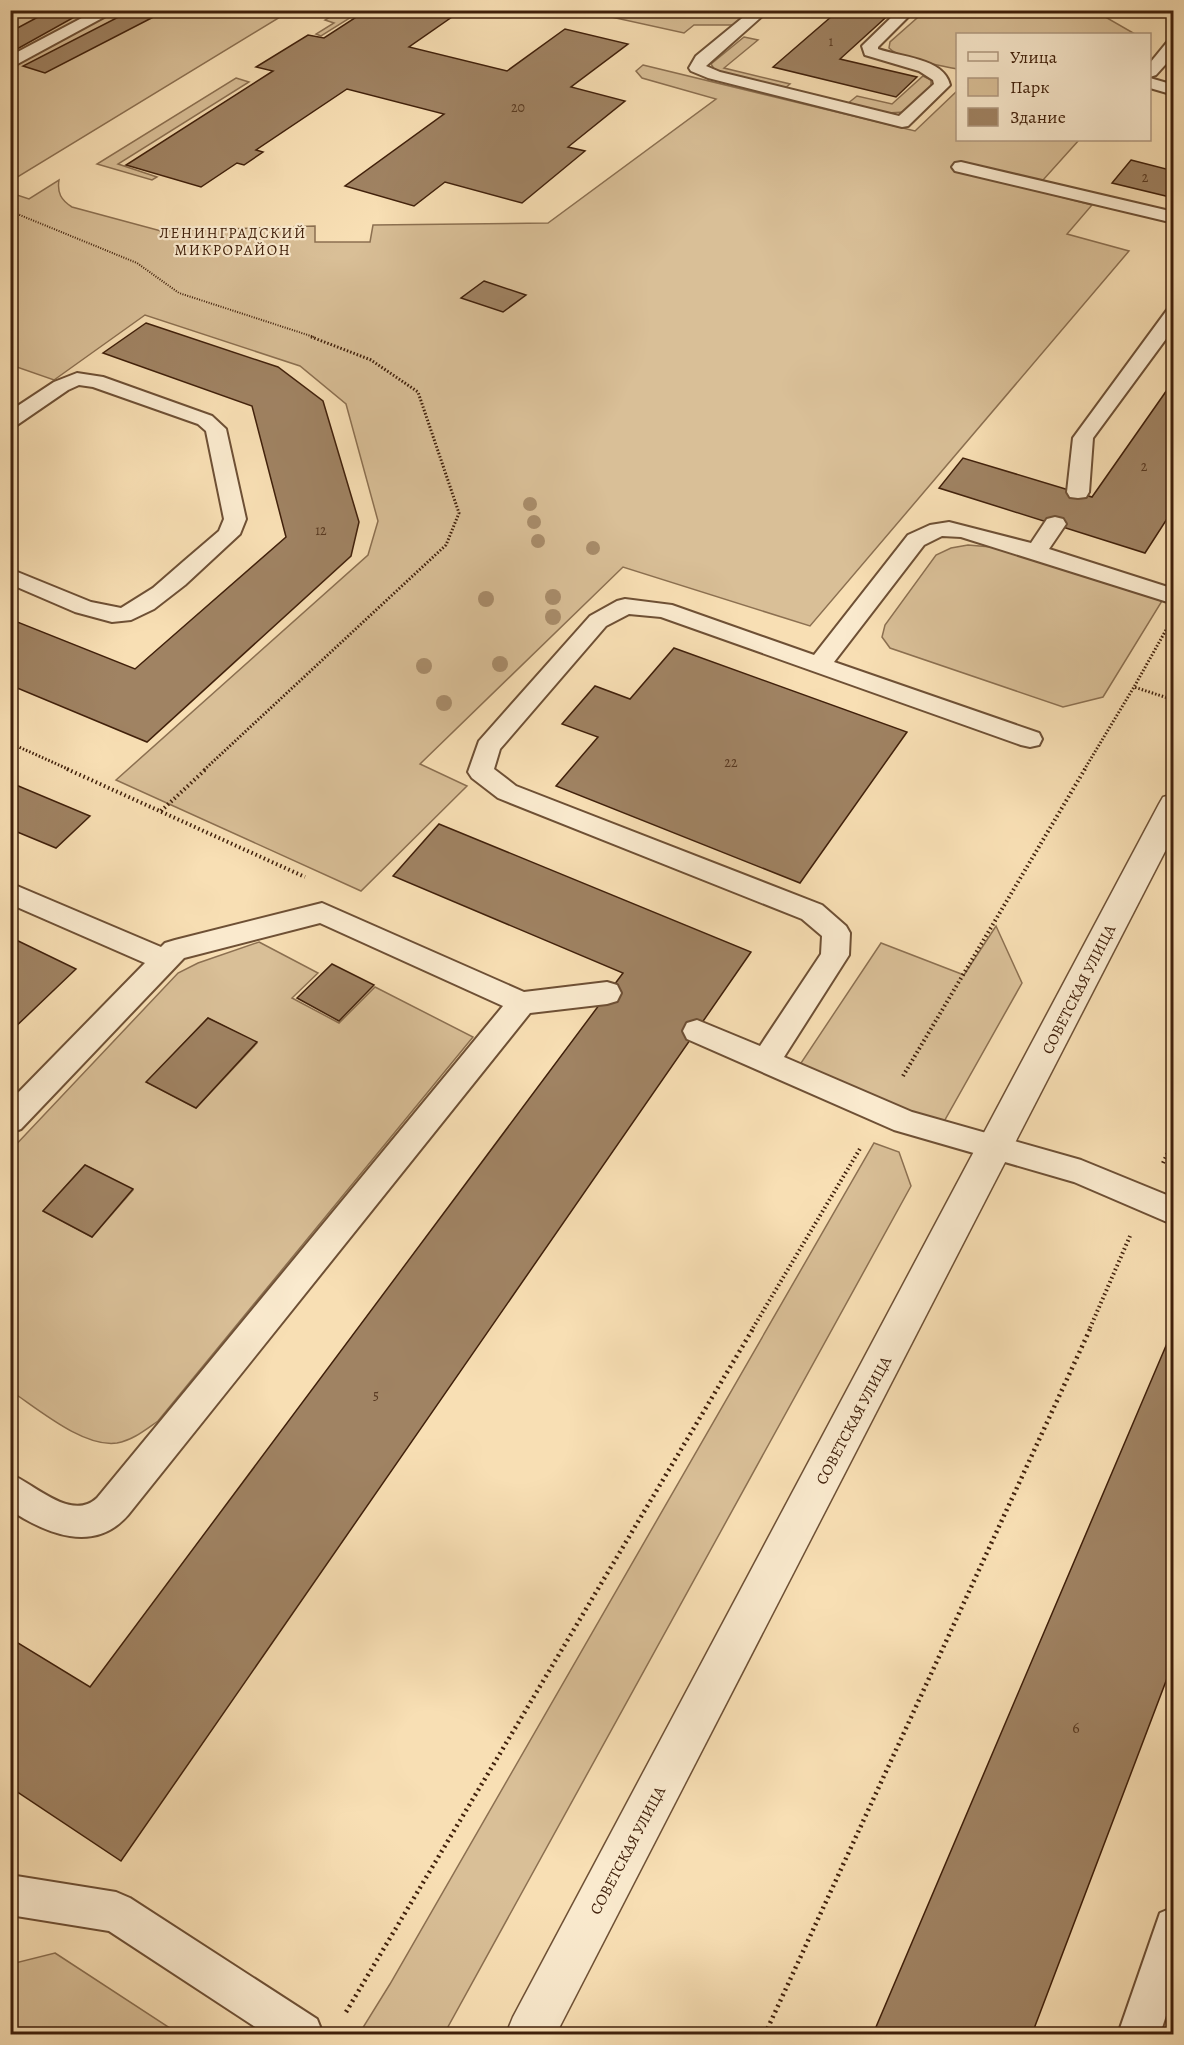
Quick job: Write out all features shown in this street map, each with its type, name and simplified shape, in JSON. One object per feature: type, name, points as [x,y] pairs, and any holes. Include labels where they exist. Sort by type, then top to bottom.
[{"type":"street","name":"СОВЕТСКАЯ УЛИЦА","points":[[530,2034],[995,1149],[1173,804]]},
{"type":"lane","points":[[10,63],[110,10]]},
{"type":"lane","points":[[762,10],[702,59],[698,68],[714,75],[902,122],[942,84],[941,75],[928,68]]},
{"type":"lane","points":[[908,10],[875,40],[870,46],[871,52],[956,75]]},
{"type":"lane","points":[[1151,70],[1173,44]]},
{"type":"lane","points":[[1151,84],[1173,90]]},
{"type":"lane","points":[[961,166],[1173,218]]},
{"type":"lane","points":[[1078,492],[1083,438],[1173,314]]},
{"type":"lane","points":[[10,421],[60,386],[77,379],[96,381],[205,420],[216,429],[235,519],[229,534],[143,606],[124,615],[102,613],[10,576]]},
{"type":"lane","points":[[1036,552],[1055,524]]},
{"type":"lane","points":[[819,665],[916,540],[928,533],[949,529],[963,531],[1036,552],[1173,597]]},
{"type":"lane","points":[[765,1062],[835,955],[836,933],[812,912],[507,792],[481,772],[488,747],[598,621],[625,606],[664,610],[1030,739]]},
{"type":"lane","points":[[10,893],[165,960]]},
{"type":"lane","points":[[10,1121],[175,950],[322,913],[522,1003],[607,993]]},
{"type":"lane","points":[[10,1490],[66,1522],[84,1522],[102,1516],[131,1484],[522,1003]]},
{"type":"lane","points":[[697,1031],[905,1122],[1081,1172],[1160,1206]]},
{"type":"lane","points":[[10,1895],[116,1912],[302,2034]]},
{"type":"lane","points":[[1139,2034],[1173,1927]]},
{"type":"path","points":[[10,211],[137,262],[180,293],[316,338],[371,360],[418,392],[459,513],[446,545],[161,811]]},
{"type":"path","points":[[344,2014],[1134,687],[1168,626]]},
{"type":"path","points":[[1134,687],[1173,700]]},
{"type":"path","points":[[10,743],[316,882],[322,913]]},
{"type":"path","points":[[765,2034],[1078,1356],[1160,1206],[1173,1140]]},
{"type":"green space","points":[[11,11],[290,11],[11,181]]},
{"type":"green space","points":[[340,11],[361,11],[321,36],[316,34],[334,23],[325,20]]},
{"type":"green space","points":[[584,11],[758,11],[740,25],[694,25],[684,33]]},
{"type":"green space","points":[[925,11],[1095,11],[1133,33],[956,33],[956,69],[902,56],[889,48],[890,42]]},
{"type":"green space","points":[[744,37],[758,40],[724,68],[790,84],[784,89],[716,72],[711,64]]},
{"type":"green space","points":[[643,65],[915,131],[956,92],[956,141],[1078,141],[1034,190],[1092,205],[1067,234],[1129,251],[810,626],[623,567],[420,764],[467,786],[361,891],[116,780],[368,555],[378,521],[346,404],[300,366],[145,315],[54,380],[11,365],[11,193],[29,199],[59,180],[61,196],[72,207],[161,231],[315,226],[315,242],[370,242],[373,225],[548,223],[716,99],[642,78],[636,71]]},
{"type":"green space","points":[[923,76],[931,80],[931,86],[905,112],[887,113],[847,104],[857,96],[892,104]]},
{"type":"green space","points":[[236,78],[249,82],[118,164],[157,177],[152,180],[97,164]]},
{"type":"green space","points":[[968,545],[991,547],[1162,601],[1103,697],[1063,707],[890,648],[882,637],[885,625],[936,555],[951,548]]},
{"type":"green space","points":[[996,926],[1022,983],[942,1125],[816,1090],[801,1063],[881,943],[964,975]]},
{"type":"green space","points":[[259,942],[318,973],[292,998],[339,1023],[375,987],[473,1037],[158,1421],[128,1440],[104,1443],[90,1440],[62,1426],[11,1391],[10,1151],[178,973],[198,963]],"holes":[[[208,1018],[257,1043],[196,1108],[147,1082]],[[85,1165],[133,1190],[92,1237],[43,1211]]]},
{"type":"green space","points":[[874,1143],[899,1152],[911,1186],[444,2034],[359,2034],[390,1984]]},
{"type":"green space","points":[[55,1953],[179,2034],[11,2034],[11,1964]]},
{"type":"building","points":[[51,10],[87,10],[10,53],[10,32]]},
{"type":"building","points":[[132,10],[167,10],[45,73],[23,66]]},
{"type":"building","points":[[367,10],[462,10],[409,47],[507,71],[565,29],[628,44],[571,87],[625,101],[568,147],[585,151],[522,203],[445,182],[414,206],[345,186],[444,114],[347,89],[256,150],[263,152],[244,165],[237,163],[201,187],[126,165],[273,71],[256,67],[308,35],[324,38]]},
{"type":"building","points":[[839,10],[894,10],[840,59],[917,77],[896,97],[773,67]]},
{"type":"building","points":[[1131,160],[1174,171],[1174,198],[1112,183]]},
{"type":"building","points":[[484,281],[526,295],[503,312],[461,298]]},
{"type":"building","points":[[146,323],[278,367],[323,401],[359,522],[351,556],[147,742],[10,685],[10,619],[135,669],[286,537],[252,406],[103,353]]},
{"type":"building","points":[[1174,380],[1174,508],[1145,553],[939,488],[963,458],[1092,497]]},
{"type":"building","points":[[674,648],[907,732],[800,883],[556,786],[598,737],[562,724],[595,686],[630,699]]},
{"type":"building","points":[[16,785],[90,816],[56,848],[10,829],[10,790]]},
{"type":"building","points":[[439,824],[751,952],[121,1861],[10,1787],[10,1638],[90,1687],[623,973],[393,876]]},
{"type":"building","points":[[10,937],[76,969],[10,1032]]},
{"type":"building","points":[[332,964],[374,985],[339,1021],[297,998]]},
{"type":"building","points":[[208,1018],[257,1042],[196,1108],[146,1082]]},
{"type":"building","points":[[85,1165],[133,1189],[92,1237],[43,1211]]},
{"type":"building","points":[[1174,1327],[1174,1660],[1032,2034],[873,2034]]},
{"type":"district","name":"ЛЕНИНГРАДСКИЙ МИКРОРАЙОН","points":[[233,242]]}]
